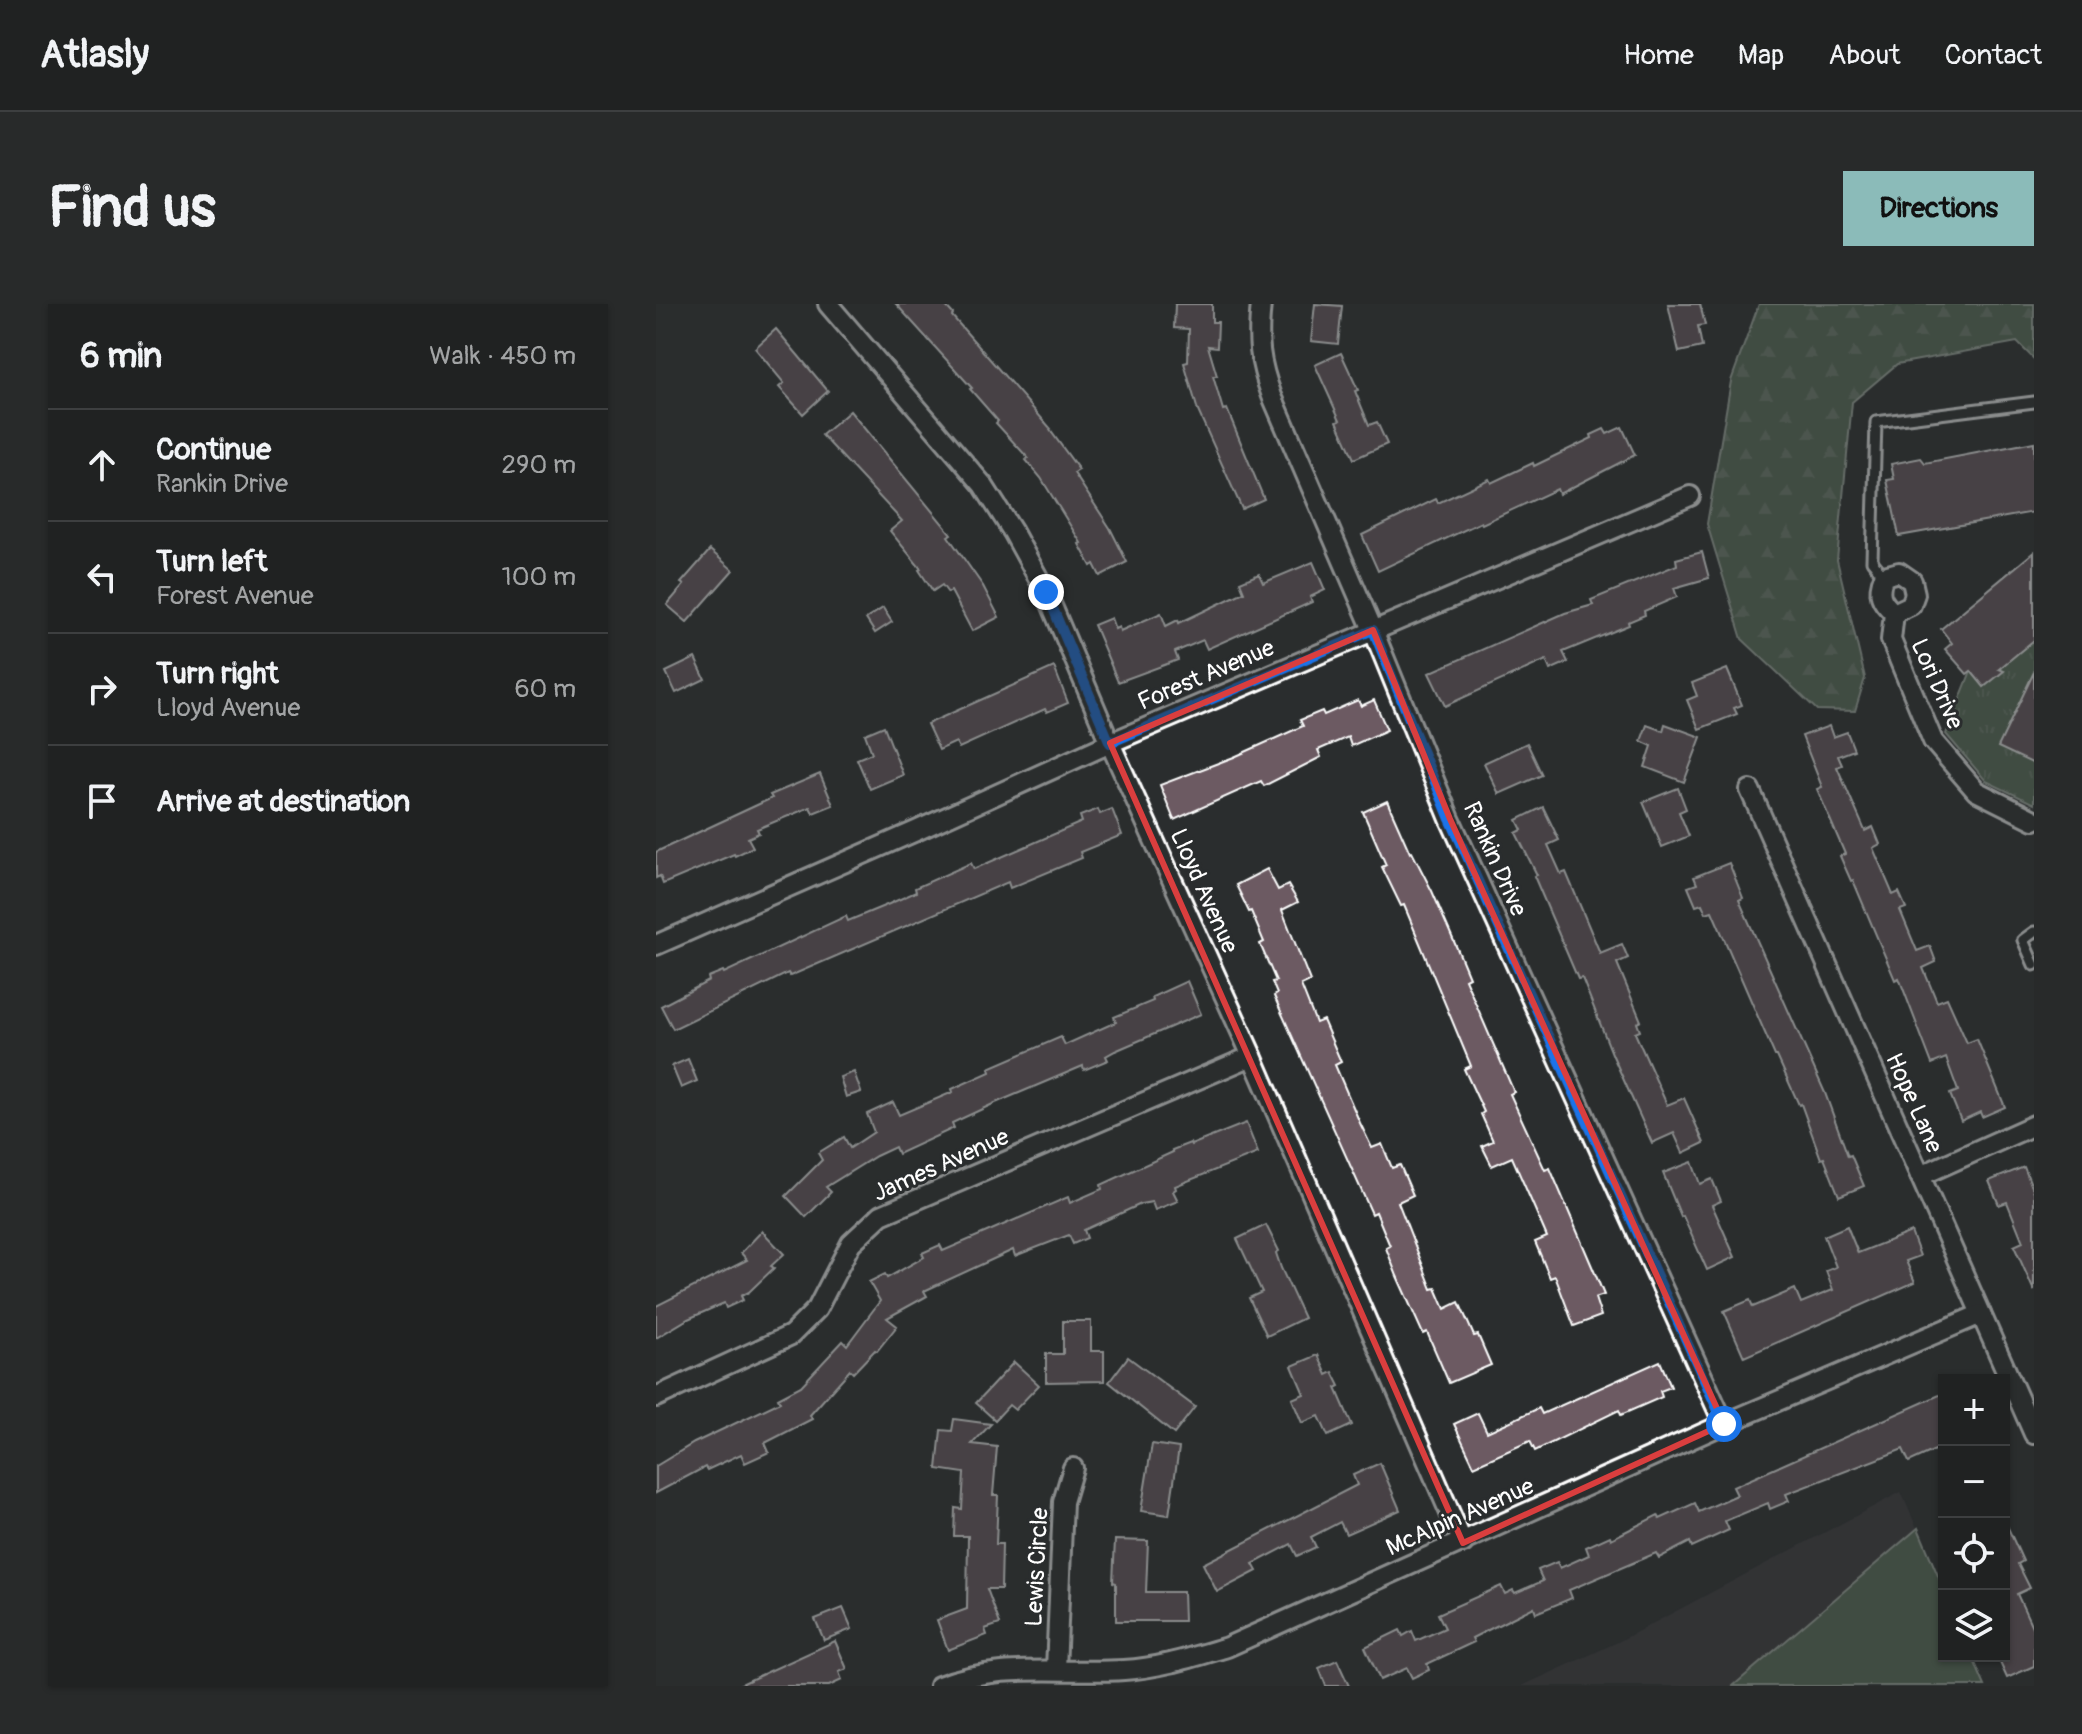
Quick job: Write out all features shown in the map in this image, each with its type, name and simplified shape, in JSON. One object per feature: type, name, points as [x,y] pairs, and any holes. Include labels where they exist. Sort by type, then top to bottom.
[{"type":"street","name":"Lloyd Avenue","points":[[828,304],[983,485],[1046,592],[1463,1543]]},
{"type":"street","name":"Rankin Drive","points":[[1261,304],[1257,336],[1263,371],[1450,819],[1724,1424]]},
{"type":"street","name":"Forest Avenue","points":[[656,945],[1110,743],[1690,496]]},
{"type":"street","name":"Lori Drive","points":[[1899,572],[1912,581],[1915,594],[1911,605],[1894,613],[1882,602],[1879,590],[1884,576],[1899,572]]},
{"type":"street","name":"Lori Drive","points":[[1894,613],[1891,640],[1933,741],[1976,791],[2034,820]]},
{"type":"street","name":"Hope Lane","points":[[1750,790],[2034,1434]]},
{"type":"street","name":"James Avenue","points":[[656,1397],[791,1335],[817,1309],[851,1243],[881,1215],[1252,1056]]},
{"type":"street","points":[[1920,1176],[2034,1125]]},
{"type":"street","name":"McAlpin Avenue","points":[[939,1686],[983,1673],[1125,1670],[1188,1659],[1227,1647],[1724,1424],[1981,1314]]},
{"type":"street","name":"Lewis Circle","points":[[1056,1670],[1063,1502],[1073,1468]]},
{"type":"lane","points":[[1884,576],[1872,561],[1876,422],[2034,402]]},
{"type":"lane","points":[[2034,932],[2023,940],[2034,965]]},
{"type":"highlighted area","points":[[1373,630],[1450,819],[1724,1424],[1463,1543],[1110,743]]},
{"type":"shaded area","points":[[1901,1492],[1938,1576],[1938,1662],[1975,1662],[1985,1686],[1522,1686],[1618,1642]]},
{"type":"green space","points":[[1759,304],[2034,304],[2034,359],[2017,342],[1897,364],[1852,402],[1837,560],[1865,678],[1855,711],[1817,710],[1742,639],[1707,524],[1731,381]]},
{"type":"green space","points":[[2034,640],[2034,804],[1986,781],[1946,734],[1971,671],[1984,686],[2004,664]]},
{"type":"green space","points":[[1918,1528],[1938,1576],[1938,1662],[1975,1662],[1985,1686],[1733,1686]]},
{"type":"building","points":[[896,304],[944,304],[953,314],[1051,429],[1079,470],[1074,473],[1110,528],[1127,562],[1100,576],[1094,564],[1091,566],[1081,543],[1041,478],[1026,460],[1028,458],[996,423],[998,421],[972,388]]},
{"type":"building","points":[[1175,304],[1212,304],[1212,322],[1218,322],[1217,347],[1208,346],[1217,376],[1213,376],[1223,410],[1227,409],[1264,499],[1242,509],[1198,411],[1184,363],[1188,362],[1189,329],[1174,328]]},
{"type":"building","points":[[1315,304],[1342,306],[1338,344],[1311,341]]},
{"type":"building","points":[[1668,304],[1700,304],[1705,325],[1698,326],[1702,347],[1679,352]]},
{"type":"building","points":[[776,329],[828,391],[803,414],[779,387],[784,383],[755,348]]},
{"type":"building","points":[[1341,353],[1358,390],[1355,391],[1369,425],[1377,422],[1387,444],[1354,459],[1315,365]]},
{"type":"building","points":[[850,411],[951,534],[948,536],[983,586],[999,617],[972,631],[951,591],[948,593],[942,585],[933,591],[921,569],[890,531],[902,521],[822,435]]},
{"type":"building","points":[[1622,427],[1635,455],[1559,494],[1557,489],[1378,571],[1362,535],[1436,499],[1438,503],[1489,479],[1491,483],[1533,463],[1534,466],[1604,429],[1607,434]]},
{"type":"building","points":[[2034,442],[2034,512],[1899,536],[1887,480],[1894,479],[1891,464],[1921,458],[1925,463]]},
{"type":"building","points":[[710,550],[733,570],[687,622],[667,605],[684,585],[681,583]]},
{"type":"building","points":[[1702,552],[1709,578],[1674,588],[1677,597],[1644,611],[1645,615],[1628,622],[1629,625],[1563,652],[1568,662],[1550,670],[1546,660],[1445,706],[1429,673],[1565,613],[1593,605],[1591,600],[1677,565],[1676,559]]},
{"type":"building","points":[[2034,552],[2034,640],[1999,669],[2004,671],[1984,687],[1971,671],[1967,674],[1945,649],[1952,643],[1941,629]]},
{"type":"building","points":[[1313,562],[1325,590],[1310,597],[1312,602],[1207,649],[1203,640],[1175,652],[1178,660],[1118,682],[1094,625],[1111,618],[1115,629],[1119,627],[1120,631],[1161,613],[1166,626],[1178,620],[1179,623],[1244,592],[1240,582],[1259,574],[1263,583]]},
{"type":"building","points":[[883,608],[892,622],[875,633],[866,619]]},
{"type":"building","points":[[695,658],[705,679],[676,693],[666,672]]},
{"type":"building","points":[[1054,667],[1068,703],[1047,712],[1045,709],[959,748],[956,742],[939,750],[927,724]]},
{"type":"building","points":[[1727,669],[1742,705],[1734,708],[1737,714],[1699,729],[1687,700],[1697,696],[1692,683]]},
{"type":"building","points":[[2034,672],[2034,764],[1998,747]]},
{"type":"building","points":[[1358,700],[1361,706],[1374,700],[1387,730],[1351,746],[1348,737],[1318,750],[1321,757],[1264,786],[1261,781],[1174,820],[1160,785],[1303,726],[1300,720],[1322,711],[1324,715]]},
{"type":"building","points":[[1665,724],[1701,737],[1684,782],[1645,767],[1652,746],[1641,741],[1647,725],[1663,731]]},
{"type":"building","points":[[884,726],[903,775],[870,789],[857,759],[872,753],[865,734]]},
{"type":"building","points":[[1829,726],[1833,737],[1847,732],[1854,750],[1838,756],[1842,765],[1837,767],[1865,831],[1873,827],[1880,844],[1873,848],[1893,895],[1899,892],[1906,908],[1900,910],[1917,951],[1930,946],[1936,962],[1923,968],[1937,1002],[1947,998],[1967,1043],[1977,1039],[2005,1107],[1982,1117],[1980,1112],[1961,1121],[1950,1094],[1958,1091],[1946,1058],[1932,1064],[1899,978],[1895,980],[1840,856],[1845,854],[1817,789],[1822,787],[1802,736]]},
{"type":"building","points":[[1527,743],[1542,775],[1499,794],[1484,763]]},
{"type":"building","points":[[820,774],[833,805],[813,813],[810,807],[757,829],[759,833],[748,838],[753,847],[735,856],[663,884],[660,876],[656,878],[656,852],[772,798],[770,795]]},
{"type":"building","points":[[1678,788],[1686,809],[1679,812],[1689,836],[1662,847],[1643,802]]},
{"type":"building","points":[[1387,801],[1459,953],[1469,977],[1465,979],[1514,1092],[1510,1094],[1545,1170],[1550,1168],[1604,1295],[1595,1298],[1601,1316],[1574,1326],[1555,1276],[1550,1278],[1535,1242],[1547,1237],[1512,1157],[1492,1166],[1482,1146],[1493,1141],[1481,1114],[1484,1112],[1464,1069],[1471,1066],[1404,905],[1401,906],[1382,867],[1386,865],[1363,812]]},
{"type":"building","points":[[1543,807],[1559,840],[1548,845],[1561,874],[1566,872],[1600,953],[1622,944],[1628,958],[1617,963],[1641,1021],[1637,1023],[1640,1031],[1635,1033],[1667,1105],[1684,1098],[1704,1143],[1683,1153],[1674,1133],[1652,1143],[1516,833],[1522,830],[1517,820]]},
{"type":"building","points":[[1098,809],[1100,814],[1112,809],[1122,835],[1080,852],[1082,858],[1010,888],[1008,882],[790,976],[788,973],[673,1029],[661,1006],[709,981],[708,977],[724,973],[846,916],[848,921],[889,904],[916,892],[915,888],[971,863],[974,869],[1082,822],[1080,816]]},
{"type":"building","points":[[1729,863],[1743,898],[1739,900],[1825,1093],[1848,1156],[1851,1155],[1864,1186],[1839,1196],[1824,1158],[1821,1159],[1801,1104],[1775,1056],[1712,911],[1706,913],[1702,904],[1696,906],[1688,887],[1697,884],[1694,877]]},
{"type":"building","points":[[1267,869],[1278,890],[1288,885],[1298,902],[1282,910],[1310,981],[1301,985],[1316,1023],[1323,1020],[1341,1062],[1335,1065],[1372,1148],[1382,1144],[1392,1168],[1400,1165],[1413,1195],[1398,1202],[1432,1289],[1436,1288],[1445,1309],[1459,1302],[1491,1365],[1449,1383],[1427,1332],[1423,1334],[1397,1276],[1386,1248],[1390,1246],[1376,1212],[1372,1214],[1274,996],[1277,994],[1272,982],[1276,981],[1260,944],[1264,942],[1236,885]]},
{"type":"building","points":[[1187,981],[1201,1014],[1115,1051],[1106,1056],[1108,1060],[1084,1070],[1083,1066],[993,1104],[952,1123],[954,1128],[898,1154],[895,1147],[876,1156],[826,1187],[831,1192],[806,1217],[786,1196],[822,1160],[818,1153],[844,1137],[850,1148],[874,1132],[867,1114],[893,1102],[899,1115],[953,1092],[952,1089],[990,1072],[989,1068],[1061,1037],[1065,1045],[1116,1022],[1114,1017],[1153,1001],[1152,997]]},
{"type":"building","points":[[688,1059],[697,1081],[681,1088],[672,1066]]},
{"type":"building","points":[[854,1072],[861,1092],[846,1097],[840,1077]]},
{"type":"building","points":[[1246,1123],[1258,1153],[1175,1186],[1173,1191],[1178,1201],[1155,1210],[1152,1202],[1141,1204],[1084,1230],[1087,1238],[1073,1244],[1069,1235],[1015,1256],[1013,1250],[924,1291],[927,1296],[887,1318],[897,1326],[877,1351],[853,1373],[850,1370],[810,1415],[812,1419],[765,1443],[769,1452],[745,1463],[741,1454],[707,1470],[705,1467],[656,1493],[656,1466],[694,1443],[780,1402],[778,1398],[801,1386],[843,1341],[847,1345],[880,1301],[869,1282],[885,1274],[887,1278],[924,1257],[922,1253],[940,1245],[943,1251],[1068,1197],[1070,1203],[1172,1150]]},
{"type":"building","points":[[1692,1162],[1700,1184],[1712,1179],[1721,1201],[1712,1205],[1735,1257],[1707,1270],[1663,1173]]},
{"type":"building","points":[[2024,1167],[2034,1192],[2034,1291],[2014,1246],[2023,1242],[2007,1202],[1999,1205],[1989,1181]]},
{"type":"building","points":[[1266,1225],[1304,1318],[1267,1336],[1249,1298],[1262,1292],[1237,1239]]},
{"type":"building","points":[[1847,1226],[1858,1253],[1911,1232],[1920,1256],[1906,1261],[1915,1282],[1744,1357],[1724,1311],[1750,1300],[1753,1307],[1795,1289],[1801,1303],[1833,1290],[1826,1271],[1836,1267],[1824,1236]]},
{"type":"building","points":[[762,1231],[784,1254],[771,1266],[774,1268],[741,1296],[743,1300],[726,1308],[724,1303],[656,1338],[656,1306],[747,1260],[741,1253]]},
{"type":"building","points":[[1063,1321],[1091,1321],[1091,1351],[1104,1351],[1104,1381],[1046,1382],[1046,1354],[1063,1354]]},
{"type":"building","points":[[1318,1355],[1327,1375],[1333,1372],[1340,1386],[1336,1388],[1352,1425],[1328,1436],[1319,1416],[1302,1423],[1292,1399],[1304,1394],[1292,1366]]},
{"type":"building","points":[[1128,1357],[1195,1407],[1174,1434],[1109,1382]]},
{"type":"building","points":[[1660,1361],[1671,1387],[1660,1391],[1662,1397],[1621,1415],[1619,1410],[1535,1451],[1530,1441],[1474,1466],[1454,1424],[1478,1413],[1487,1432],[1539,1408],[1542,1414]]},
{"type":"building","points":[[1014,1362],[1039,1385],[1015,1410],[1009,1405],[995,1420],[976,1403]]},
{"type":"building","points":[[1938,1396],[1938,1449],[1909,1462],[1903,1449],[1786,1494],[1789,1501],[1770,1509],[1768,1503],[1725,1521],[1729,1530],[1692,1547],[1690,1542],[1659,1558],[1656,1553],[1569,1590],[1572,1598],[1536,1613],[1534,1607],[1472,1638],[1474,1642],[1427,1664],[1429,1670],[1412,1678],[1407,1668],[1380,1680],[1365,1647],[1400,1630],[1403,1636],[1412,1631],[1416,1641],[1445,1628],[1438,1614],[1501,1586],[1505,1594],[1513,1590],[1515,1593],[1543,1581],[1538,1570],[1557,1562],[1560,1568],[1589,1555],[1586,1547],[1610,1536],[1611,1539],[1658,1515],[1660,1519],[1695,1503],[1699,1512],[1737,1495],[1733,1487]]},
{"type":"building","points":[[954,1419],[991,1424],[972,1444],[997,1447],[993,1495],[998,1495],[996,1544],[1002,1544],[1001,1589],[987,1589],[1000,1624],[985,1629],[987,1635],[948,1650],[937,1620],[967,1609],[968,1536],[954,1536],[955,1508],[962,1509],[964,1473],[937,1469],[941,1430],[952,1431]]},
{"type":"building","points":[[1152,1444],[1179,1448],[1169,1515],[1141,1511]]},
{"type":"building","points":[[1380,1463],[1400,1510],[1346,1534],[1340,1522],[1311,1537],[1316,1547],[1297,1556],[1291,1544],[1253,1564],[1257,1571],[1217,1592],[1203,1564],[1357,1485],[1353,1475]]},
{"type":"building","points":[[2010,1532],[2023,1561],[2018,1564],[2030,1588],[2017,1594],[2034,1631],[2034,1666],[2007,1678],[2000,1662],[2010,1662]]},
{"type":"building","points":[[1115,1540],[1148,1541],[1146,1592],[1183,1592],[1184,1621],[1116,1621],[1116,1583],[1113,1582]]},
{"type":"building","points":[[843,1608],[852,1629],[824,1640],[815,1619]]},
{"type":"building","points":[[835,1641],[847,1669],[839,1672],[842,1680],[829,1686],[737,1686]]},
{"type":"building","points":[[1337,1660],[1349,1686],[1326,1686],[1319,1668]]},
{"type":"route","points":[[1046,592],[1110,743],[1373,630],[1450,819],[1724,1424]]}]
